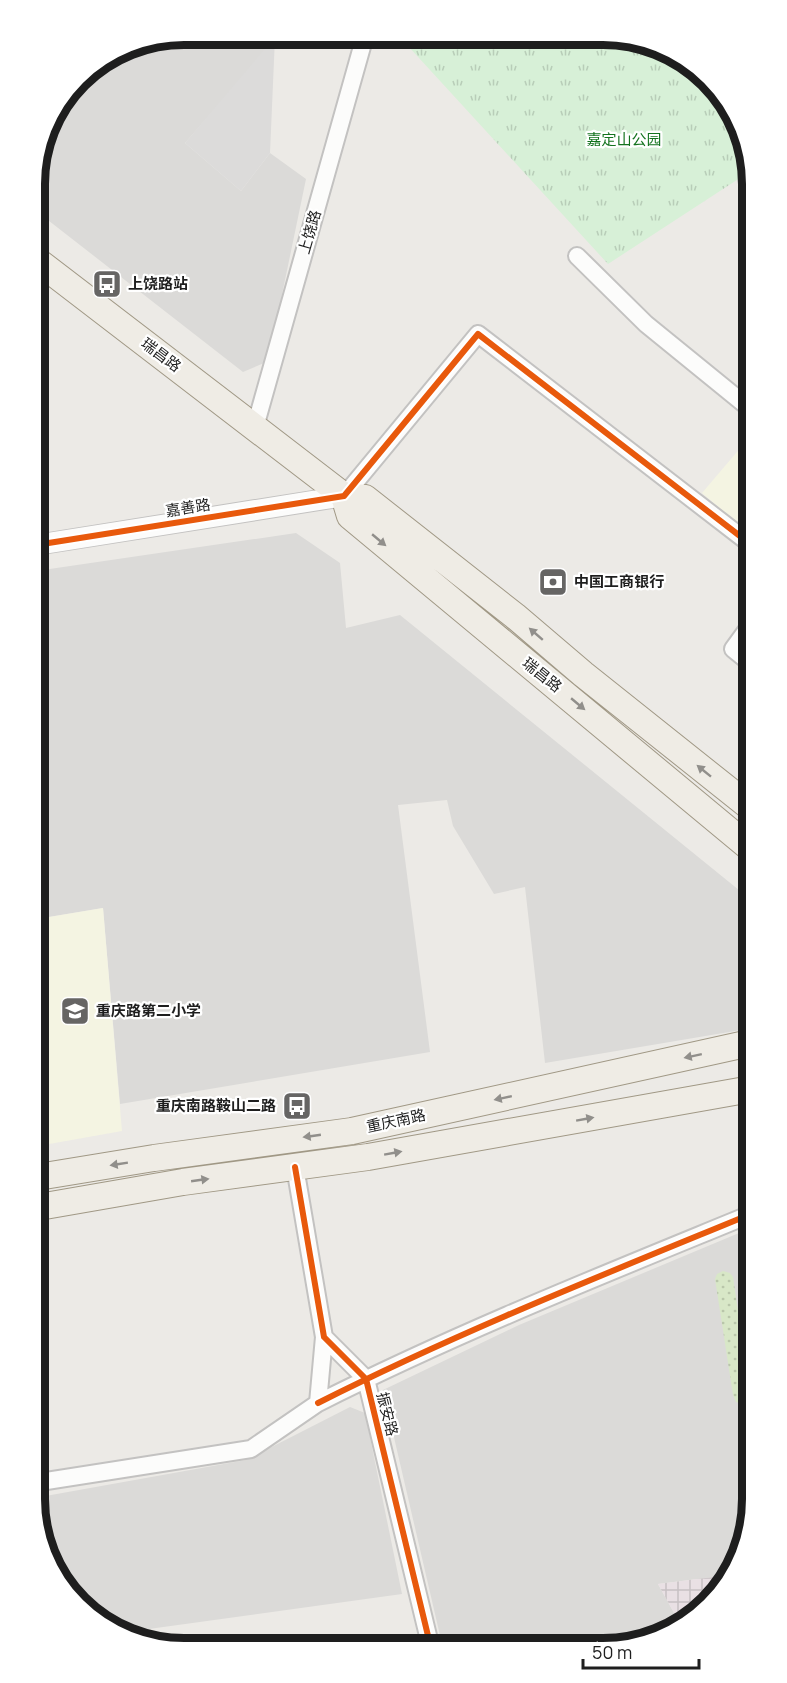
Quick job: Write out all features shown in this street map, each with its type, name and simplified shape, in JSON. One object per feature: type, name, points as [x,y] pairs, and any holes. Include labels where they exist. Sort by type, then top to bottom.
[{"type":"main road","name":"瑞昌路","points":[[45,267],[344,496],[365,498],[515,616],[583,674],[742,794]]},
{"type":"main road","name":"瑞昌路","points":[[344,496],[350,516],[742,841]]},
{"type":"main road","name":"重庆南路","points":[[45,1176],[154,1158],[352,1131],[742,1045]]},
{"type":"main road","name":"重庆南路","points":[[45,1207],[183,1182],[368,1157],[742,1091]]},
{"type":"main road","points":[[703,1098],[742,1100]]},
{"type":"street","name":"上饶路","points":[[255,427],[362,45]]},
{"type":"street","points":[[577,256],[646,324],[742,402]]},
{"type":"street","points":[[344,496],[478,334],[742,538]]},
{"type":"street","name":"嘉善路","points":[[45,544],[344,496]]},
{"type":"street","points":[[742,637],[734,649],[742,656]]},
{"type":"street","points":[[295,1167],[324,1336],[318,1403]]},
{"type":"street","points":[[45,1481],[251,1449],[318,1403],[366,1379],[537,1302],[742,1218]]},
{"type":"street","name":"振安路","points":[[324,1336],[366,1379],[429,1638]]},
{"type":"shaded area","points":[[175,45],[271,45],[185,143],[241,191],[270,153],[306,179],[274,333],[264,363],[243,372],[45,218],[46,166],[56,131],[68,107],[92,80],[107,68],[123,59],[148,50]]},
{"type":"shaded area","points":[[268,45],[275,45],[270,153],[241,191],[185,143]]},
{"type":"shaded area","points":[[742,244],[742,256],[738,246]]},
{"type":"shaded area","points":[[742,446],[742,527],[702,493]]},
{"type":"shaded area","points":[[296,533],[340,563],[346,628],[400,615],[742,893],[742,1030],[545,1063],[525,887],[494,894],[453,826],[447,800],[398,805],[430,1052],[120,1104],[103,908],[45,918],[45,570]]},
{"type":"shaded area","name":"重庆路第二小学","points":[[103,908],[122,1131],[45,1145],[45,918]]},
{"type":"shaded area","points":[[742,1232],[741,1517],[728,1560],[719,1576],[658,1584],[676,1617],[656,1627],[621,1637],[603,1638],[441,1638],[383,1390],[519,1325]]},
{"type":"shaded area","points":[[350,1407],[365,1413],[402,1594],[139,1630],[100,1609],[86,1597],[64,1568],[50,1535],[45,1496],[246,1460]]},
{"type":"shaded area","points":[[719,1576],[695,1603],[676,1617],[658,1584]]},
{"type":"green space","name":"嘉定山公园","points":[[612,45],[647,52],[680,68],[707,92],[719,107],[728,123],[737,148],[742,177],[608,264],[408,46]]},
{"type":"green space","points":[[723,1271],[730,1273],[733,1277],[742,1339],[742,1404],[736,1402],[733,1395],[715,1279],[717,1274]]},
{"type":"cycle path","points":[[45,544],[344,496],[478,334],[742,538]]},
{"type":"cycle path","points":[[295,1167],[324,1337],[366,1379],[429,1638]]},
{"type":"cycle path","points":[[318,1403],[478,1328],[742,1218]]},
{"type":"place","name":"上饶路站","points":[[107,284]]},
{"type":"place","name":"中国工商银行","points":[[553,582]]},
{"type":"place","name":"重庆路第二小学","points":[[75,1011]]},
{"type":"place","name":"重庆南路鞍山二路","points":[[297,1106]]}]
